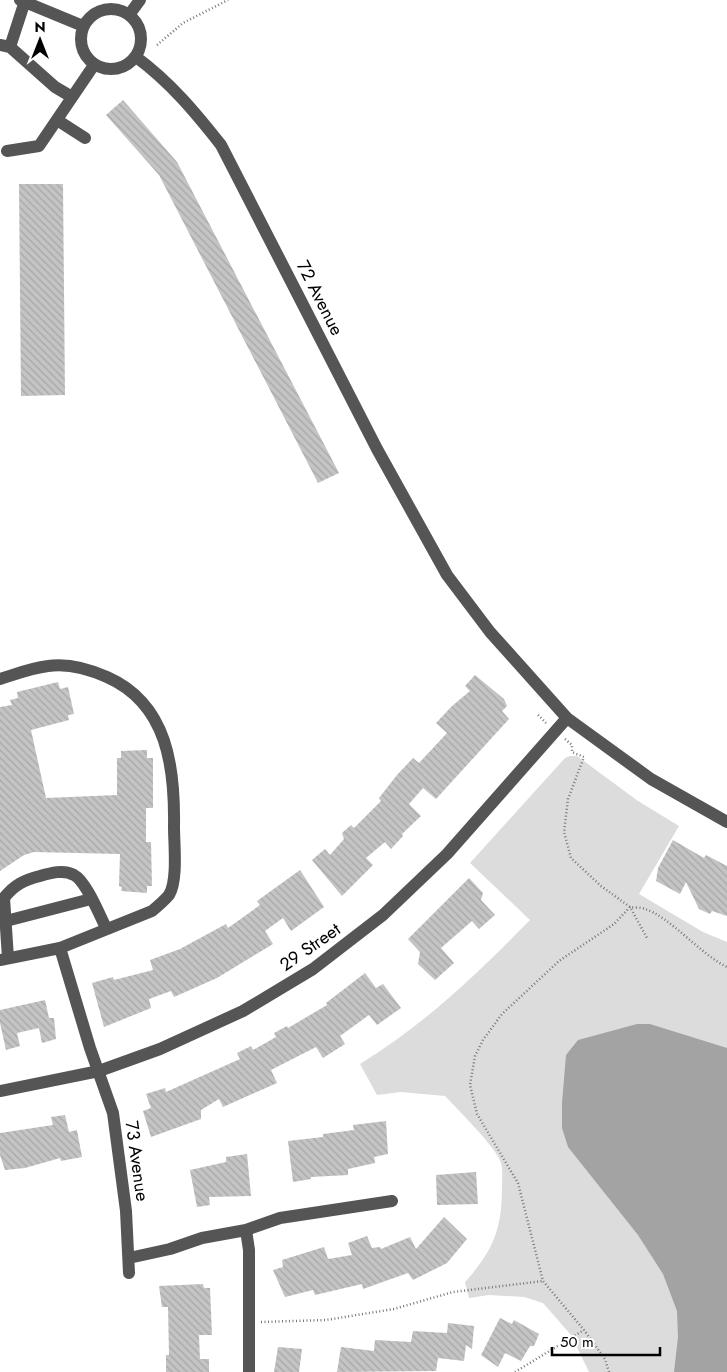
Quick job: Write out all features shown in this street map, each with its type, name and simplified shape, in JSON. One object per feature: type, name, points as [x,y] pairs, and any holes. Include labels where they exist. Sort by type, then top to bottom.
[{"type":"street","points":[[129,15],[140,0]]},
{"type":"street","points":[[72,97],[55,87],[5,46],[23,1],[83,26]]},
{"type":"street","points":[[104,9],[122,10],[129,15],[140,30],[142,40],[136,57],[121,68],[102,69],[94,65],[82,51],[80,34],[88,18],[104,9]]},
{"type":"street","name":"72 Avenue","points":[[136,57],[189,103],[221,145],[377,449],[447,575],[490,632],[567,718]]},
{"type":"street","points":[[7,151],[39,146],[94,65]]},
{"type":"street","points":[[57,120],[85,138]]},
{"type":"street","points":[[0,678],[49,666],[65,665],[99,673],[126,687],[136,696],[153,715],[162,734],[170,760],[175,791],[173,884],[170,894],[152,911],[60,948],[4,959],[6,922],[4,898],[20,882],[64,872],[76,875],[106,928]]},
{"type":"street","points":[[567,718],[651,779],[727,822]]},
{"type":"street","name":"29 Street","points":[[0,1090],[99,1070],[160,1049],[243,1011],[313,969],[383,914],[447,854],[567,718]]},
{"type":"street","points":[[6,922],[91,899]]},
{"type":"street","name":"73 Avenue","points":[[60,948],[113,1113],[120,1152],[129,1273]]},
{"type":"street","points":[[129,1258],[170,1249],[202,1238],[246,1230],[280,1218],[392,1201]]},
{"type":"street","points":[[246,1230],[249,1250],[249,1372]]},
{"type":"path","points":[[157,45],[183,23],[228,0]]},
{"type":"path","points":[[572,745],[572,752],[584,757],[568,799],[564,832],[571,858],[601,886],[630,907],[647,938]]},
{"type":"path","points":[[630,907],[645,909],[664,920],[702,952],[727,967]]},
{"type":"path","points":[[610,1372],[605,1359],[584,1330],[543,1281],[518,1183],[476,1114],[470,1085],[475,1056],[483,1040],[502,1014],[559,961],[614,924],[630,907]]},
{"type":"path","points":[[262,1322],[326,1320],[394,1309],[453,1292],[543,1281]]},
{"type":"path","points":[[515,1372],[584,1330]]},
{"type":"shaded area","points":[[577,756],[638,801],[679,826],[639,894],[703,932],[727,942],[727,1372],[589,1372],[571,1335],[543,1303],[524,1297],[489,1295],[469,1298],[465,1282],[489,1249],[498,1226],[502,1201],[502,1165],[493,1148],[445,1096],[401,1092],[377,1095],[360,1064],[384,1049],[428,1015],[530,920],[470,863],[565,758]]},
{"type":"shaded area","points":[[637,1024],[650,1024],[727,1048],[727,1372],[674,1372],[678,1337],[677,1311],[663,1274],[638,1235],[568,1147],[562,1128],[566,1055],[578,1040]]},
{"type":"building","points":[[123,100],[177,162],[339,473],[318,483],[159,175],[106,115]]},
{"type":"building","points":[[19,184],[63,184],[65,395],[21,396]]},
{"type":"building","points":[[475,675],[504,699],[507,706],[502,711],[509,719],[436,799],[423,788],[409,804],[421,816],[402,834],[403,836],[391,849],[385,842],[366,858],[373,865],[342,896],[312,860],[325,849],[330,855],[344,839],[342,833],[351,825],[354,828],[381,801],[379,798],[413,758],[419,763],[447,733],[436,723],[470,691],[465,686]]},
{"type":"building","points":[[58,682],[60,689],[68,687],[74,714],[68,715],[69,720],[31,730],[46,798],[117,795],[117,758],[121,758],[121,751],[147,750],[147,758],[153,758],[153,808],[146,808],[146,842],[151,842],[152,886],[147,886],[147,893],[121,891],[122,887],[119,886],[120,854],[34,852],[24,855],[0,871],[0,707],[12,705],[10,700],[18,698],[17,692]]},
{"type":"building","points":[[673,840],[704,858],[706,855],[727,866],[727,916],[712,911],[710,914],[699,909],[686,882],[680,894],[656,881],[658,868]]},
{"type":"building","points":[[300,870],[324,907],[291,931],[283,918],[265,931],[273,944],[217,978],[174,997],[171,991],[149,999],[151,1008],[104,1027],[92,983],[113,977],[114,980],[153,970],[150,960],[180,949],[226,924],[228,928],[260,905],[257,901]]},
{"type":"building","points":[[469,878],[483,893],[481,900],[495,915],[479,929],[472,921],[441,948],[454,963],[435,980],[418,964],[420,952],[408,939]]},
{"type":"building","points":[[365,973],[376,988],[383,984],[401,1008],[377,1025],[369,1015],[340,1036],[345,1044],[323,1058],[316,1047],[271,1070],[277,1083],[223,1107],[219,1099],[201,1110],[201,1119],[151,1137],[143,1111],[151,1108],[146,1094],[165,1088],[166,1092],[240,1059],[237,1053],[251,1046],[253,1050],[276,1037],[274,1033],[287,1026],[288,1028],[327,1005],[326,1003]]},
{"type":"building","points":[[45,1000],[49,1018],[54,1018],[56,1039],[42,1043],[39,1028],[17,1033],[20,1046],[6,1050],[0,1023],[0,1010]]},
{"type":"building","points":[[65,1115],[69,1132],[77,1130],[82,1157],[61,1161],[60,1158],[25,1168],[5,1170],[0,1155],[0,1133],[53,1125],[51,1117]]},
{"type":"building","points":[[386,1121],[388,1154],[374,1157],[375,1163],[348,1169],[348,1175],[311,1177],[311,1179],[293,1182],[288,1141],[323,1137],[323,1134],[354,1130],[353,1125]]},
{"type":"building","points":[[247,1154],[251,1196],[209,1197],[210,1205],[197,1207],[190,1170],[226,1162],[226,1157]]},
{"type":"building","points":[[476,1172],[478,1204],[437,1205],[436,1175]]},
{"type":"building","points":[[444,1217],[467,1239],[447,1263],[413,1280],[408,1273],[363,1289],[362,1284],[315,1295],[313,1290],[285,1297],[273,1270],[283,1267],[282,1260],[324,1247],[328,1259],[352,1255],[348,1243],[367,1236],[372,1248],[380,1247],[381,1249],[410,1237],[416,1249]]},
{"type":"building","points":[[203,1284],[204,1288],[210,1288],[212,1335],[199,1335],[200,1359],[209,1359],[209,1372],[166,1372],[166,1355],[169,1355],[168,1307],[162,1307],[159,1286]]},
{"type":"building","points":[[500,1318],[512,1324],[514,1320],[539,1334],[534,1346],[530,1346],[521,1361],[505,1353],[498,1367],[481,1355]]},
{"type":"building","points":[[448,1323],[474,1326],[472,1349],[466,1345],[464,1361],[438,1358],[436,1371],[337,1372],[341,1347],[374,1351],[375,1340],[411,1342],[413,1331],[447,1333]]},
{"type":"building","points":[[278,1347],[302,1349],[299,1372],[274,1372]]}]
